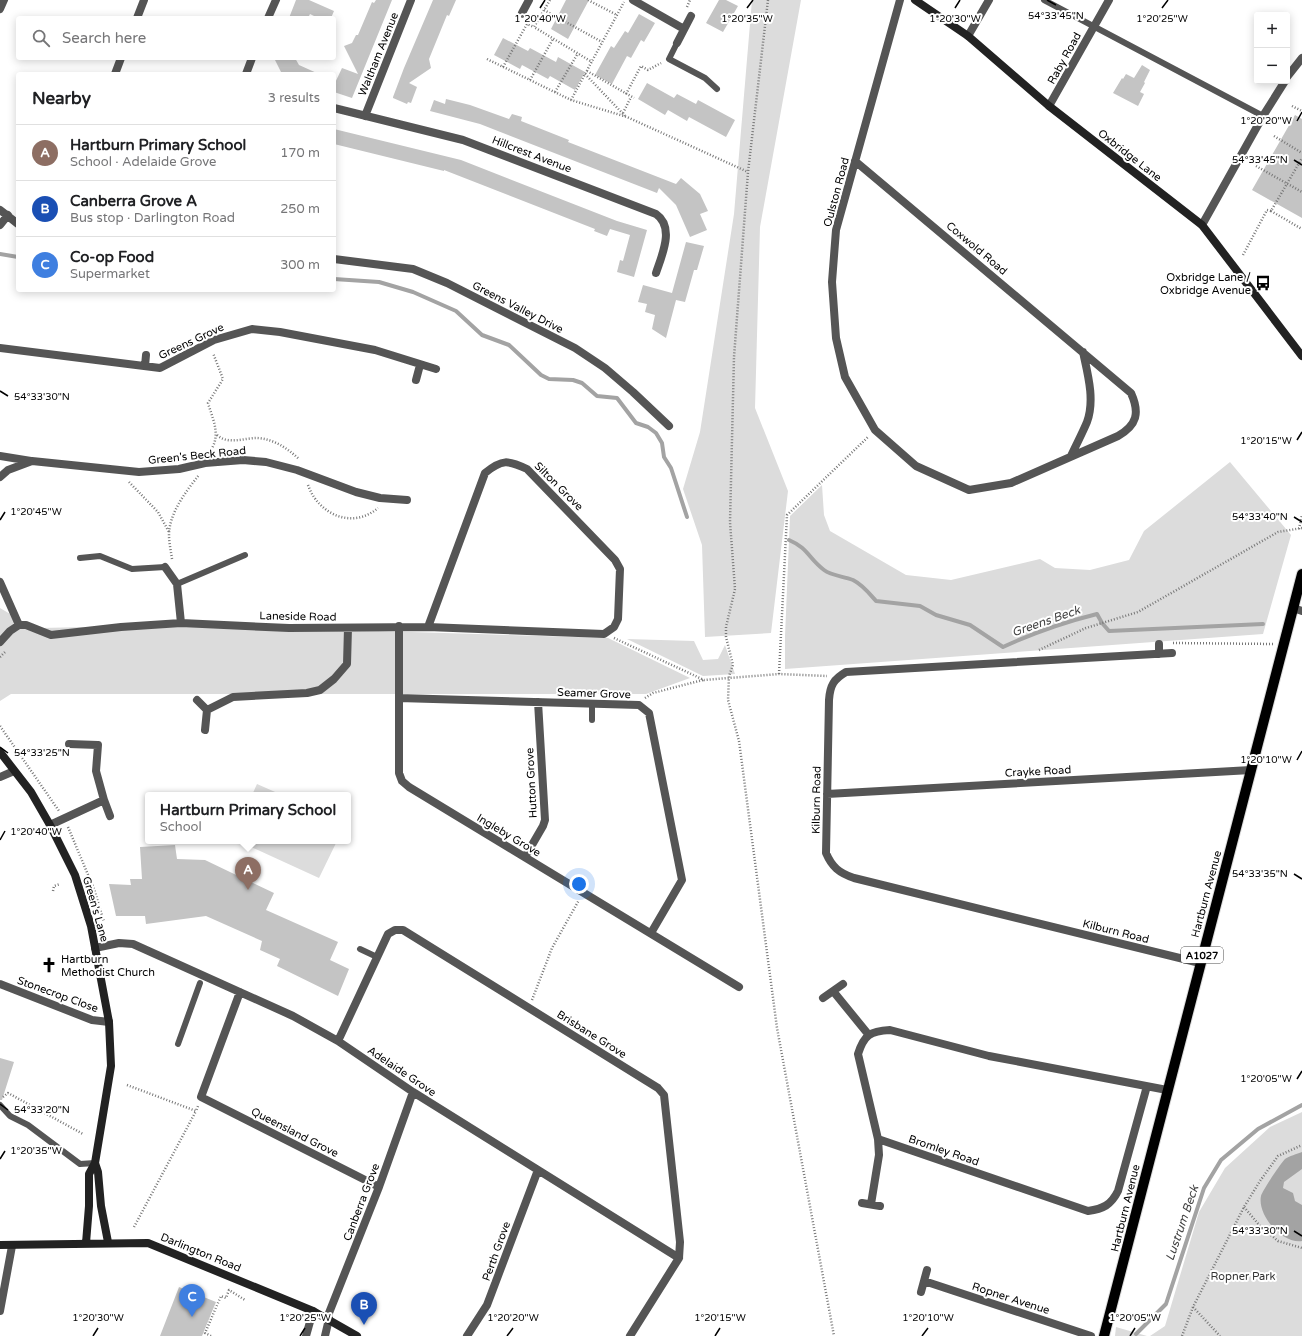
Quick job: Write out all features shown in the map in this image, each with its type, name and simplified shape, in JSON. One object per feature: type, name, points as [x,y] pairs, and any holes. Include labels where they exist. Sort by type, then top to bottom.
[{"type":"main road","name":"Hartburn Avenue","points":[[1104,1336],[1284,644],[1298,609],[1302,574]]},
{"type":"street","points":[[0,9],[4,0]]},
{"type":"street","points":[[138,16],[144,0]]},
{"type":"street","points":[[269,16],[276,0]]},
{"type":"street","name":"Waltham Avenue","points":[[365,116],[411,0]]},
{"type":"street","points":[[522,13],[529,0]]},
{"type":"street","points":[[633,0],[684,30]]},
{"type":"street","name":"Oulston Road","points":[[900,0],[836,230],[832,282],[836,338],[845,377],[875,430],[916,466],[969,490],[1011,483],[1071,456]]},
{"type":"street","name":"Oxbridge Lane","points":[[915,0],[968,36],[1049,106],[1202,225],[1302,356]]},
{"type":"street","points":[[968,36],[989,0]]},
{"type":"street","name":"Raby Road","points":[[1049,106],[1109,0]]},
{"type":"street","points":[[677,43],[691,16]]},
{"type":"street","points":[[1290,73],[1302,58]]},
{"type":"street","points":[[116,72],[120,60]]},
{"type":"street","points":[[247,72],[251,60]]},
{"type":"street","points":[[1202,225],[1282,84]]},
{"type":"street","name":"Hillcrest Avenue","points":[[336,109],[464,140],[656,214],[665,224],[666,234],[656,273]]},
{"type":"street","name":"Coxwold Road","points":[[855,161],[1131,393],[1136,403],[1136,416],[1130,429],[1071,456]]},
{"type":"street","points":[[0,210],[16,222]]},
{"type":"street","points":[[0,225],[8,215]]},
{"type":"street","name":"Greens Valley Drive","points":[[336,259],[413,269],[447,283],[575,348],[610,373],[668,426]]},
{"type":"street","name":"Greens Grove","points":[[0,348],[160,368],[214,340],[252,330],[280,332],[375,350],[436,369]]},
{"type":"street","points":[[1071,456],[1087,422],[1090,406],[1090,388],[1084,352]]},
{"type":"street","points":[[145,366],[146,355]]},
{"type":"street","points":[[416,380],[420,365]]},
{"type":"street","name":"Green's Beck Road","points":[[0,456],[32,461],[139,472],[179,469],[205,463],[243,460],[266,462],[297,470],[356,492],[380,498],[406,500]]},
{"type":"street","name":"Green's Beck Road","points":[[0,477],[8,470],[32,461]]},
{"type":"street","name":"Silton Grove","points":[[428,627],[485,473],[496,464],[511,461],[527,469],[617,564],[620,569],[618,619],[614,627],[604,634]]},
{"type":"street","points":[[165,567],[173,576],[177,584],[181,624]]},
{"type":"street","points":[[0,582],[19,625],[10,631],[0,642]]},
{"type":"street","name":"Laneside Road","points":[[19,625],[26,625],[51,635],[121,627],[181,624],[289,628],[399,626],[604,634]]},
{"type":"street","name":"Ingleby Grove","points":[[399,626],[399,773],[402,781],[409,787],[739,987]]},
{"type":"street","points":[[207,710],[233,697],[308,693],[320,690],[334,679],[347,664],[348,628]]},
{"type":"street","points":[[1159,644],[1159,654]]},
{"type":"street","points":[[838,676],[846,672],[1172,653]]},
{"type":"street","name":"Kilburn Road","points":[[838,676],[834,680],[830,689],[826,853],[832,866],[842,874],[1200,963]]},
{"type":"street","name":"Seamer Grove","points":[[399,698],[640,706],[649,714],[682,880],[651,933]]},
{"type":"street","points":[[197,700],[207,710]]},
{"type":"street","name":"Hutton Grove","points":[[525,857],[545,820],[538,702]]},
{"type":"street","points":[[205,730],[207,710]]},
{"type":"street","points":[[69,744],[98,745],[96,771],[110,816]]},
{"type":"street","name":"Green's Lane","points":[[0,752],[31,792],[50,825],[75,875],[91,926],[109,1022],[110,1073],[95,1163],[89,1174],[89,1206],[86,1243]]},
{"type":"street","name":"Crayke Road","points":[[827,794],[1251,770]]},
{"type":"street","points":[[0,777],[14,771]]},
{"type":"street","points":[[50,825],[104,800]]},
{"type":"street","name":"Brisbane Grove","points":[[338,1041],[388,934],[395,930],[404,930],[658,1088],[664,1095],[680,1242],[679,1258]]},
{"type":"street","name":"Adelaide Grove","points":[[95,948],[119,943],[133,944],[293,1016],[338,1041],[413,1092],[679,1258]]},
{"type":"street","name":"Stonecrop Close","points":[[0,984],[92,1020],[109,1022]]},
{"type":"street","points":[[823,998],[843,984]]},
{"type":"street","points":[[832,991],[868,1034]]},
{"type":"street","points":[[201,1097],[240,992]]},
{"type":"street","points":[[871,1204],[879,1154],[878,1139],[858,1054],[862,1043],[868,1034],[890,1030],[989,1056],[1167,1090]]},
{"type":"street","name":"Hartburn Avenue","points":[[1107,1206],[1114,1200],[1118,1191],[1147,1086]]},
{"type":"street","name":"Canberra Grove","points":[[325,1336],[328,1319],[379,1187],[413,1092]]},
{"type":"street","name":"Queensland Grove","points":[[201,1097],[379,1187]]},
{"type":"street","name":"Bromley Road","points":[[878,1139],[1088,1211],[1099,1210],[1107,1206]]},
{"type":"street","name":"Green's Lane","points":[[95,1163],[98,1172],[101,1206],[108,1242]]},
{"type":"street","name":"Perth Grove","points":[[467,1336],[487,1305],[538,1170]]},
{"type":"street","points":[[862,1203],[880,1206]]},
{"type":"street","name":"Darlington Road","points":[[0,1245],[12,1246],[108,1242],[148,1243],[162,1247],[313,1311],[357,1336]]},
{"type":"street","points":[[0,1311],[12,1246]]},
{"type":"street","points":[[630,1336],[679,1258]]},
{"type":"street","points":[[921,1292],[927,1270]]},
{"type":"street","name":"Ropner Avenue","points":[[924,1281],[1091,1336]]},
{"type":"street","points":[[306,1336],[313,1311]]},
{"type":"lane","points":[[1044,0],[1263,116]]},
{"type":"lane","points":[[677,43],[669,59],[705,78],[717,89]]},
{"type":"lane","points":[[177,584],[245,555]]},
{"type":"lane","points":[[80,558],[100,556],[132,569],[165,567]]},
{"type":"lane","points":[[592,704],[592,720]]},
{"type":"lane","points":[[360,949],[377,957]]},
{"type":"lane","points":[[178,1044],[200,983]]},
{"type":"lane","points":[[0,1105],[10,1116],[28,1125],[80,1164],[95,1163]]},
{"type":"path","points":[[534,28],[550,0]]},
{"type":"path","points":[[588,0],[617,15]]},
{"type":"path","points":[[571,100],[625,0]]},
{"type":"path","points":[[768,0],[748,172],[734,358],[730,522],[735,589],[726,627],[726,637],[733,665],[729,676],[728,700],[739,741],[777,1028],[834,1336]]},
{"type":"path","points":[[544,10],[602,42]]},
{"type":"path","points":[[503,67],[527,24],[592,62]]},
{"type":"path","points":[[530,80],[553,38]]},
{"type":"path","points":[[556,92],[578,53]]},
{"type":"path","points":[[487,59],[571,100],[627,117],[748,172]]},
{"type":"path","points":[[626,94],[641,66],[648,70],[669,59]]},
{"type":"path","points":[[586,72],[627,117]]},
{"type":"path","points":[[586,72],[633,97],[623,113]]},
{"type":"path","points":[[1292,106],[1302,111]]},
{"type":"path","points":[[1274,136],[1302,153]]},
{"type":"path","points":[[1243,255],[1268,210],[1271,211],[1302,158]]},
{"type":"path","points":[[1256,166],[1302,192]]},
{"type":"path","points":[[1271,211],[1302,229]]},
{"type":"path","points":[[173,576],[169,533],[175,513],[183,495],[203,470],[206,456],[213,448],[217,435],[208,402],[223,379],[213,352],[208,355]]},
{"type":"path","points":[[779,674],[787,515],[875,430]]},
{"type":"path","points":[[217,435],[226,440],[253,438],[268,440],[285,447],[300,460]]},
{"type":"path","points":[[125,470],[125,477],[158,512],[169,533]]},
{"type":"path","points":[[306,480],[315,501],[323,509],[344,519],[354,519],[364,516],[373,512],[382,504]]},
{"type":"path","points":[[1037,651],[1086,628],[1138,612],[1278,532],[1300,529],[1302,515]]},
{"type":"path","points":[[604,634],[704,680]]},
{"type":"path","points":[[1159,644],[1175,642],[1284,644]]},
{"type":"path","points":[[0,657],[8,648]]},
{"type":"path","points":[[640,706],[644,699],[653,693],[704,680],[729,676],[779,674],[838,676]]},
{"type":"path","points":[[53,891],[54,886],[60,884]]},
{"type":"path","points":[[529,1008],[552,948],[583,893]]},
{"type":"path","points":[[127,1084],[196,1111]]},
{"type":"path","points":[[0,1100],[8,1093],[83,1134]]},
{"type":"path","points":[[134,1227],[196,1111],[201,1097]]},
{"type":"path","points":[[1182,1336],[1193,1307],[1244,1207],[1278,1156],[1302,1145]]},
{"type":"path","points":[[1244,1207],[1260,1226],[1278,1241],[1302,1248]]},
{"type":"path","points":[[211,1336],[205,1334],[221,1296],[226,1298],[229,1290],[245,1300]]},
{"type":"path","points":[[1193,1307],[1220,1336]]},
{"type":"green space","points":[[752,0],[801,0],[760,227],[755,408],[788,491],[771,633],[705,637],[702,545],[683,489],[700,432],[734,214]]},
{"type":"green space","points":[[1230,462],[1291,535],[1263,634],[785,669],[790,516],[822,485],[824,515],[830,531],[906,575],[951,580],[1040,559],[1055,568],[1090,570],[1129,560],[1144,531]]},
{"type":"green space","points":[[0,608],[39,631],[40,628],[184,625],[608,638],[690,678],[646,694],[11,694],[0,701]]},
{"type":"green space","points":[[627,639],[694,641],[703,660],[718,659],[725,645],[735,674],[703,676]]},
{"type":"green space","points":[[257,784],[275,792],[253,792]]},
{"type":"green space","points":[[245,844],[336,844],[319,878]]},
{"type":"green space","name":"Ropner Park","points":[[1302,1112],[1302,1336],[1150,1336],[1165,1326],[1199,1212],[1225,1168],[1270,1127]]},
{"type":"green space","points":[[1116,1327],[1147,1336],[1115,1336]]},
{"type":"shaded area","points":[[1302,1152],[1302,1169],[1284,1182],[1283,1188],[1293,1193],[1295,1201],[1302,1205],[1302,1241],[1294,1241],[1279,1233],[1272,1227],[1263,1211],[1261,1196],[1285,1159]]},
{"type":"building","points":[[296,0],[309,0],[334,11],[332,16],[314,16],[310,14],[309,16],[290,16]]},
{"type":"building","points":[[376,0],[392,0],[352,98],[336,93],[336,81],[342,68],[358,74],[344,46],[352,43],[356,35],[358,35],[372,2],[374,3]]},
{"type":"building","points":[[433,0],[456,0],[449,16],[447,15],[429,59],[431,68],[409,83],[417,87],[411,103],[408,102],[407,104],[393,97]]},
{"type":"building","points":[[566,0],[589,0],[568,39],[551,29]]},
{"type":"building","points":[[719,0],[726,0],[738,6],[723,32],[706,23]]},
{"type":"building","points":[[639,14],[655,23],[644,42],[641,40],[631,58],[627,56],[612,84],[595,75],[611,46],[614,48],[625,31],[628,33]]},
{"type":"building","points":[[503,38],[528,51],[530,48],[556,62],[558,57],[585,72],[575,90],[550,76],[548,79],[522,65],[520,69],[494,55]]},
{"type":"building","points":[[275,60],[296,60],[299,65],[315,72],[281,72]]},
{"type":"building","points":[[1142,65],[1150,70],[1140,92],[1144,94],[1138,106],[1113,93],[1126,74],[1134,78]]},
{"type":"building","points":[[647,83],[674,98],[677,94],[696,104],[698,100],[735,120],[726,137],[689,117],[687,121],[668,110],[665,115],[638,99]]},
{"type":"building","points":[[446,99],[470,105],[509,119],[512,114],[522,117],[521,121],[569,140],[568,142],[676,184],[681,178],[700,194],[708,211],[700,214],[707,230],[690,237],[676,205],[659,188],[657,193],[480,124],[430,111],[434,100],[445,104]]},
{"type":"building","points":[[1295,115],[1302,119],[1302,218],[1252,190]]},
{"type":"building","points":[[336,129],[461,160],[617,221],[647,230],[634,277],[617,272],[620,260],[623,261],[630,235],[610,229],[607,236],[594,231],[595,229],[444,171],[336,144]]},
{"type":"building","points":[[686,242],[704,246],[697,270],[694,270],[685,302],[676,300],[666,338],[652,329],[655,315],[645,312],[647,304],[638,302],[643,285],[672,293]]},
{"type":"building","points":[[175,845],[177,859],[205,860],[274,893],[266,910],[338,942],[330,960],[349,969],[338,996],[277,966],[280,959],[260,950],[262,941],[206,916],[146,924],[145,916],[116,916],[109,884],[131,885],[130,879],[142,879],[140,847]]},
{"type":"building","points":[[0,1058],[14,1062],[2,1100],[0,1100]]},
{"type":"building","points":[[179,1287],[216,1302],[202,1336],[160,1336]]},
{"type":"waterway","name":"Greens Beck","points":[[0,254],[16,257]]},
{"type":"waterway","name":"Greens Beck","points":[[336,279],[379,282],[413,292],[456,311],[482,335],[509,345],[541,375],[549,379],[573,380],[582,383],[597,396],[617,398],[636,423],[648,427],[656,433],[662,443],[664,457],[671,468],[687,517]]},
{"type":"waterway","name":"Greens Beck","points":[[789,540],[804,550],[819,566],[830,574],[853,580],[860,584],[876,601],[920,606],[936,615],[970,625],[1003,647],[1049,628],[1097,614],[1109,631],[1263,624]]},
{"type":"waterway","name":"Lustrum Beck","points":[[1136,1334],[1166,1304],[1204,1188],[1221,1160],[1258,1129],[1302,1105]]},
{"type":"place","name":"Oxbridge Lane / Oxbridge Avenue","points":[[1263,283]]},
{"type":"place","name":"Hartburn Primary School","points":[[248,890]]},
{"type":"place","name":"Hartburn Methodist Church","points":[[49,965]]},
{"type":"place","name":"Co-op Food","points":[[192,1317]]},
{"type":"place","name":"Canberra Grove A","points":[[364,1325]]}]
